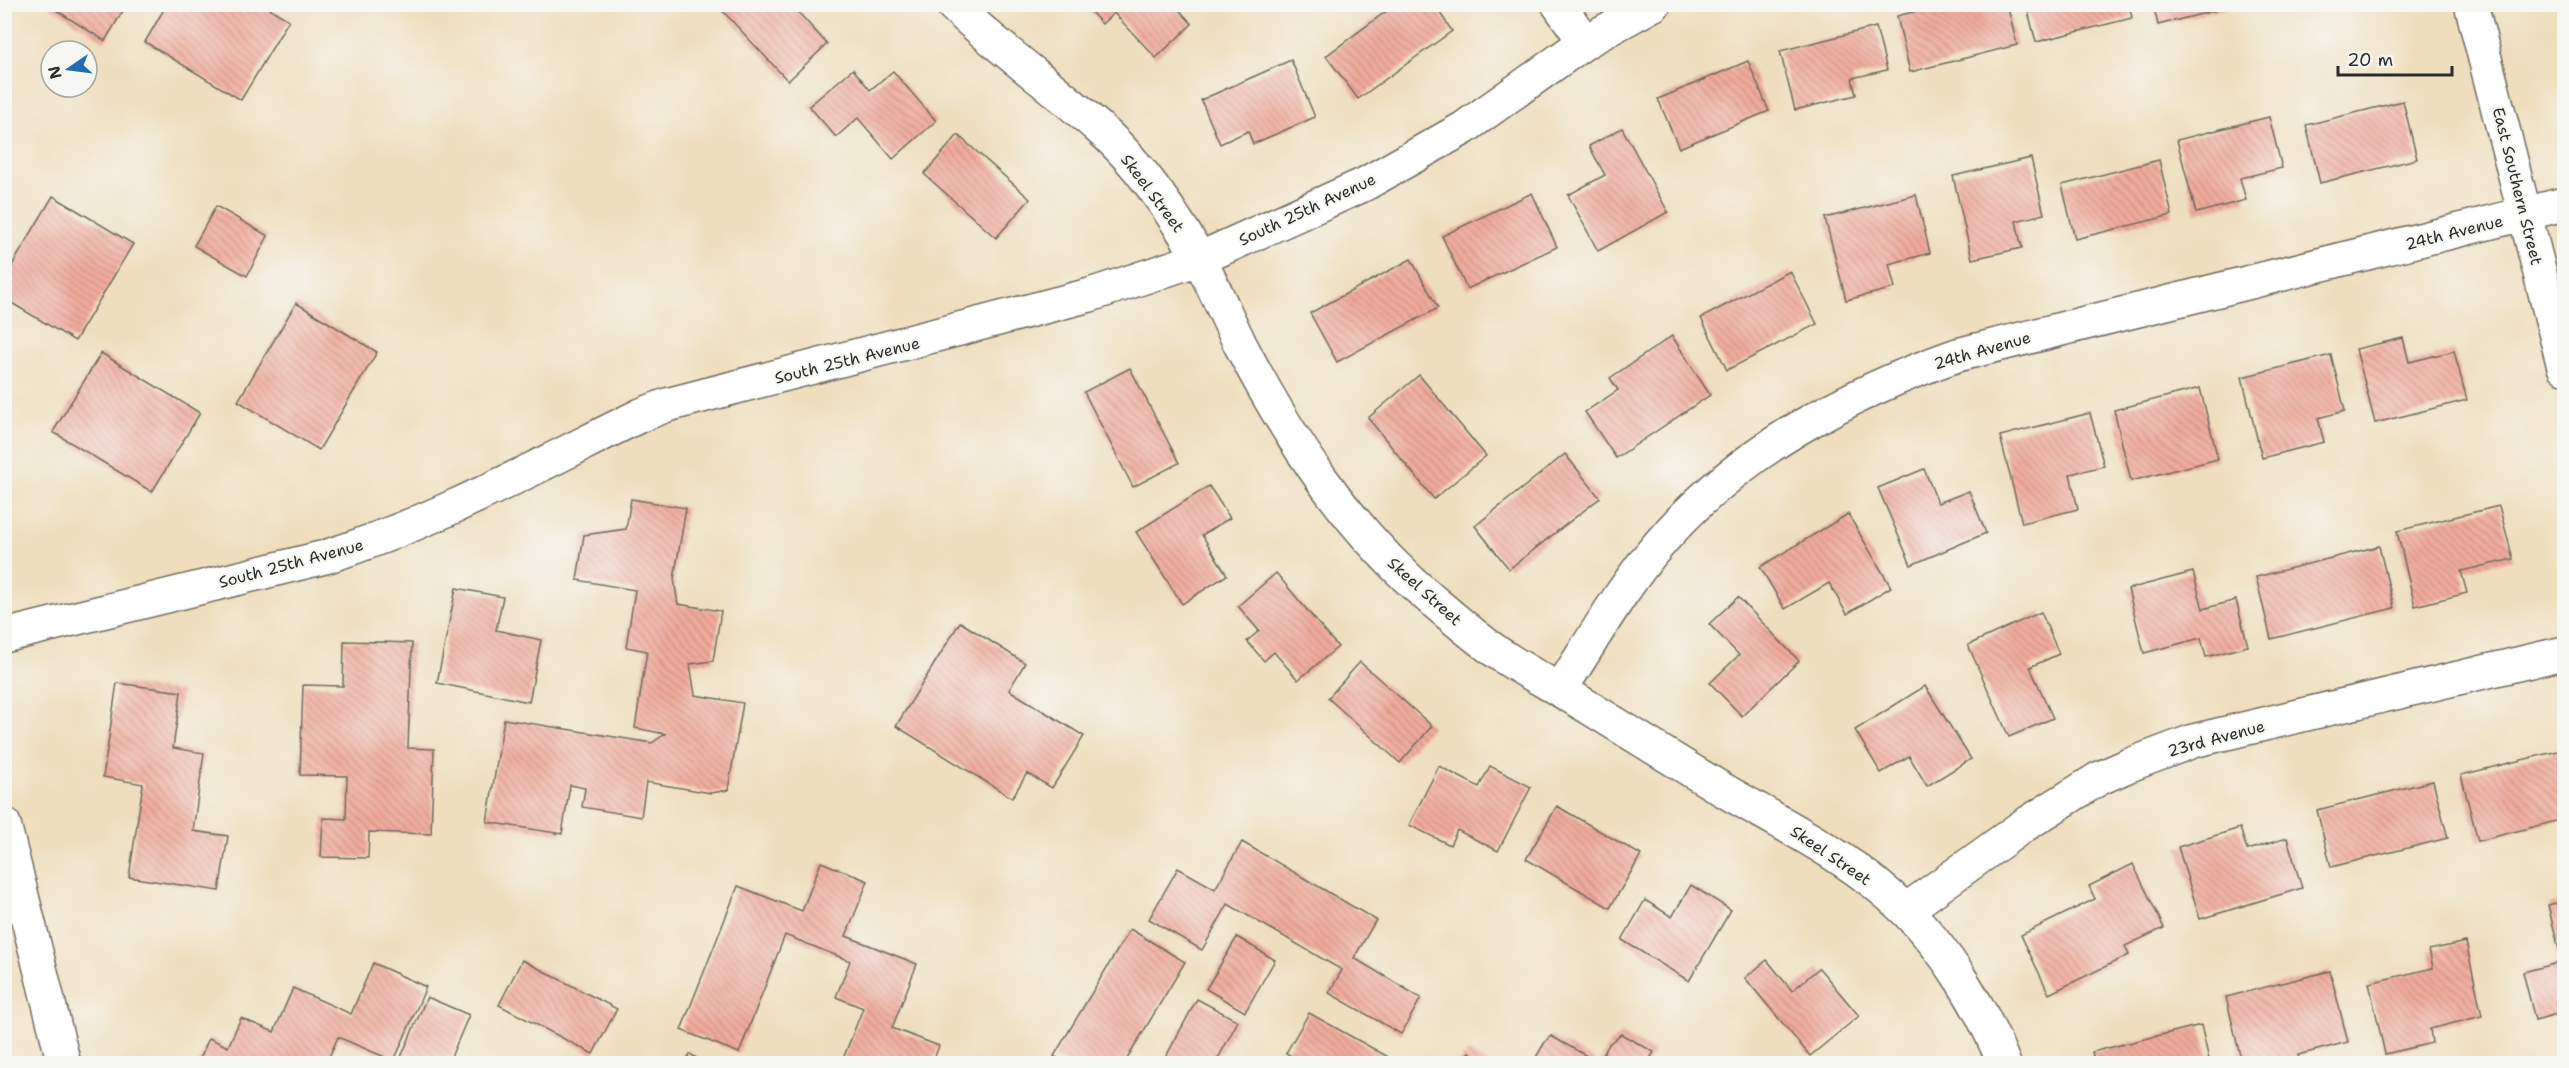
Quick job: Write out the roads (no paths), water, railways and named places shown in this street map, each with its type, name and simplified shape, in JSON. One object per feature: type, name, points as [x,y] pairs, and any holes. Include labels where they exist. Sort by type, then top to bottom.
[{"type":"street","name":"Skeel Street","points":[[952,4],[1100,129],[1129,158],[1176,220],[1199,259],[1241,345],[1292,438],[1354,522],[1391,562],[1429,598],[1502,656],[1722,789],[1791,827],[1863,874],[1906,910],[1959,977],[1997,1045],[2004,1064]]},
{"type":"street","points":[[1558,4],[1585,42]]},
{"type":"street","name":"South 25th Avenue","points":[[4,636],[325,557],[434,516],[641,415],[667,405],[1090,295],[1199,259],[1375,179],[1464,128],[1585,42],[1654,4]]},
{"type":"street","name":"East Southern Street","points":[[2471,4],[2565,367]]},
{"type":"street","name":"24th Avenue","points":[[1560,690],[1636,573],[1695,505],[1774,442],[1819,414],[1898,376],[1958,354],[2565,204]]},
{"type":"street","name":"23rd Avenue","points":[[1906,910],[2023,825],[2098,779],[2127,766],[2193,741],[2565,653]]},
{"type":"street","points":[[4,824],[64,1064]]}]
